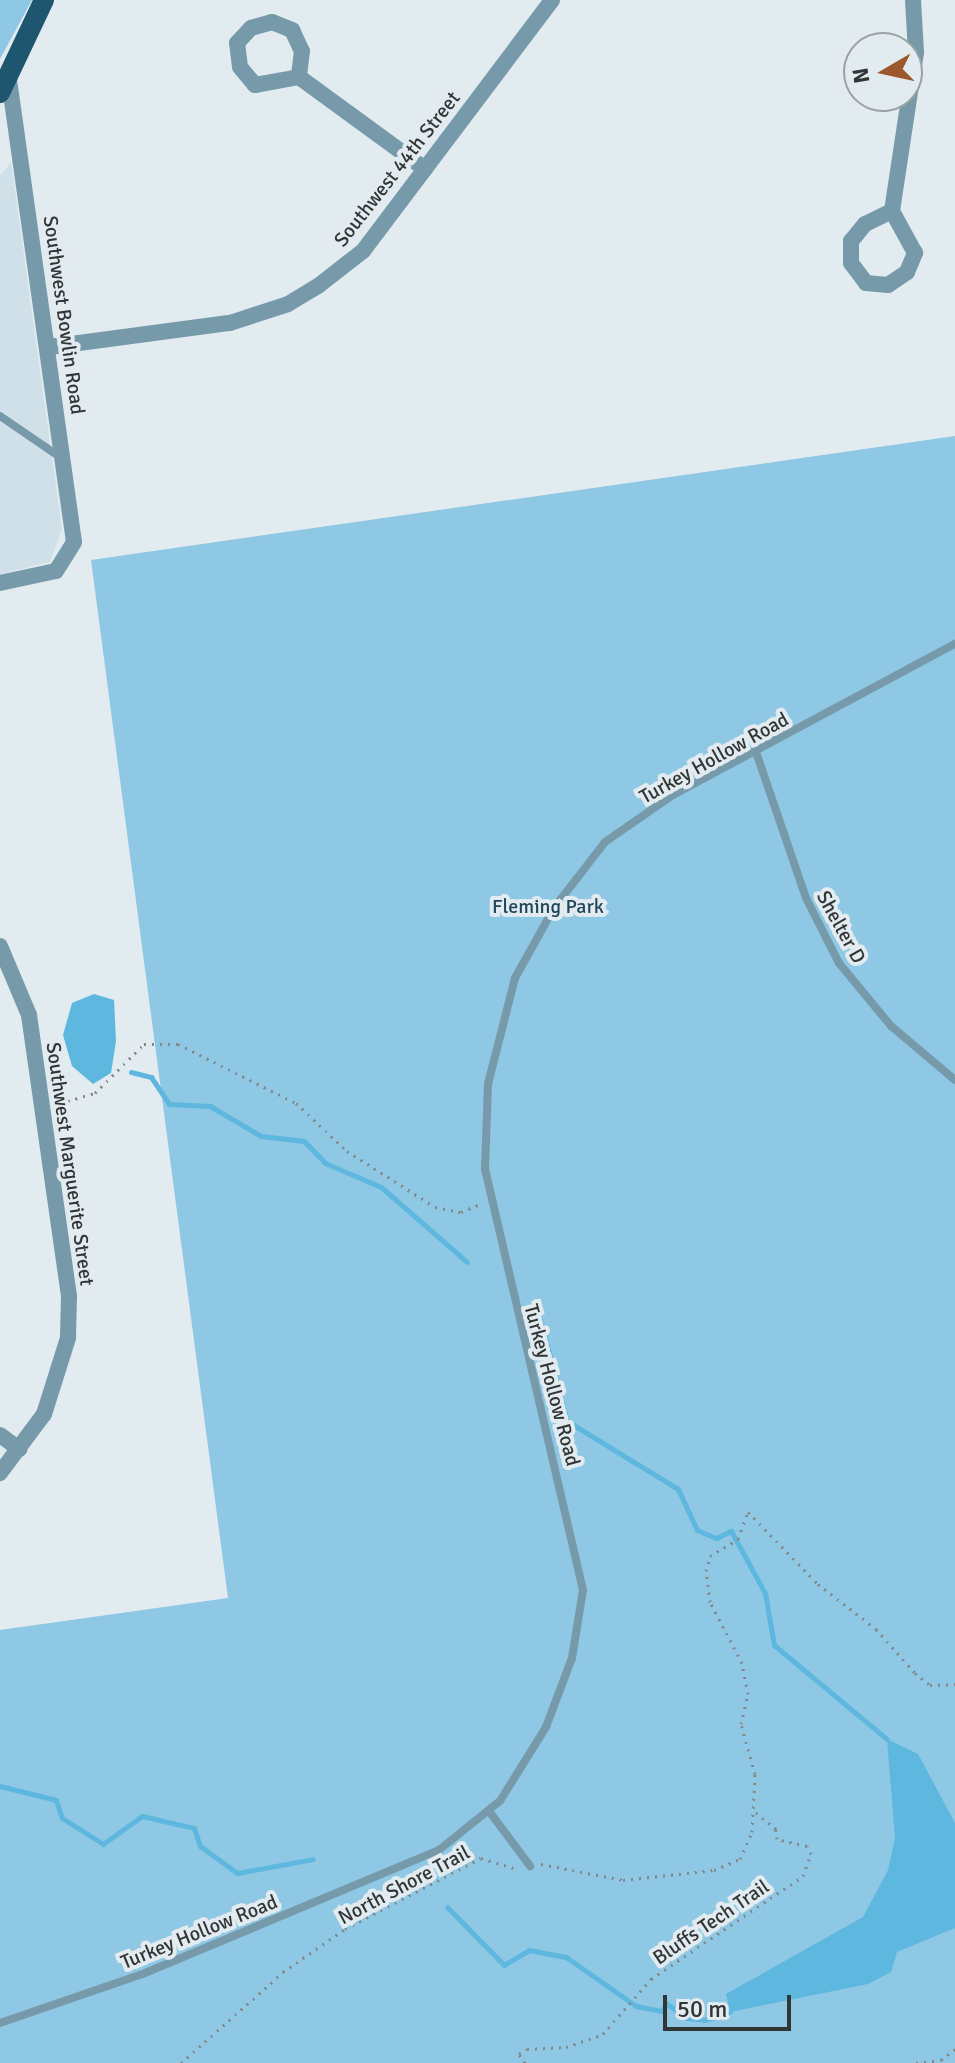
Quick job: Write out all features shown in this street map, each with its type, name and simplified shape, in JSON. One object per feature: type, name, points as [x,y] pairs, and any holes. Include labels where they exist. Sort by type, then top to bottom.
[{"type":"main road","points":[[4,86],[44,0]]},
{"type":"street","name":"Southwest 44th Street","points":[[49,347],[202,329],[288,304],[363,251],[552,0]]},
{"type":"street","points":[[892,211],[865,224],[851,241],[851,263],[866,283],[888,285],[907,272],[915,253],[892,211],[916,52],[913,0]]},
{"type":"street","points":[[299,77],[302,51],[292,30],[272,22],[251,28],[237,43],[240,67],[255,85],[299,77],[425,169]]},
{"type":"street","name":"Southwest Bowlin Road","points":[[0,583],[43,577],[70,556],[74,542],[49,347],[4,86]]},
{"type":"street","name":"Southwest Marguerite Street","points":[[0,946],[29,1015],[69,1296],[68,1338],[44,1414],[0,1473]]},
{"type":"street","points":[[0,1435],[19,1449]]},
{"type":"lane","points":[[0,416],[64,459]]},
{"type":"lane","name":"Turkey Hollow Road","points":[[0,2023],[145,1973],[439,1850],[489,1811],[546,1727],[572,1658],[583,1590],[490,1199],[488,1084],[515,978],[554,908],[605,842],[673,795],[955,644]]},
{"type":"lane","name":"Shelter D","points":[[756,752],[801,884],[839,963],[891,1026],[955,1080]]},
{"type":"lane","points":[[489,1811],[530,1866]]},
{"type":"path","points":[[42,1108],[95,1093],[125,1057],[161,1040],[296,1103],[347,1151],[435,1207],[461,1212],[490,1199]]},
{"type":"path","name":"North Shore Trail","points":[[181,2063],[283,1972],[345,1929],[481,1858],[623,1880],[714,1870],[740,1859],[752,1832],[755,1774],[741,1724],[748,1694],[742,1663],[710,1602],[706,1571],[710,1556],[738,1539],[748,1512],[818,1584],[876,1629],[915,1673],[930,1685],[955,1684]]},
{"type":"path","name":"Bluffs Tech Trail","points":[[525,2063],[519,2054],[527,2049],[566,2047],[603,2034],[651,1979],[803,1876],[811,1854],[807,1846],[777,1839],[776,1829],[751,1809]]},
{"type":"path","points":[[916,2063],[941,2060],[955,2049]]},
{"type":"shaded area","points":[[11,162],[62,529],[50,562],[0,574],[0,176]]},
{"type":"shaded area","points":[[94,994],[114,1000],[116,1041],[111,1073],[93,1084],[72,1066],[63,1035],[72,1003]]},
{"type":"shaded area","points":[[887,1739],[918,1754],[955,1823],[955,1928],[897,1952],[891,1972],[868,1984],[730,2012],[726,1994],[863,1917],[888,1870],[895,1838]]},
{"type":"green space","points":[[0,0],[32,0],[0,59]]},
{"type":"green space","name":"Fleming Park","points":[[955,436],[955,2063],[0,2063],[0,1630],[228,1598],[91,560]]},
{"type":"waterway","points":[[131,1072],[151,1077],[169,1104],[210,1106],[261,1136],[304,1141],[325,1163],[381,1187],[467,1262]]},
{"type":"waterway","points":[[540,1319],[567,1421],[678,1489],[697,1530],[716,1538],[731,1531],[765,1593],[774,1645],[887,1739]]},
{"type":"waterway","points":[[0,1786],[56,1800],[62,1818],[103,1844],[142,1816],[194,1828],[200,1846],[237,1873],[313,1859]]},
{"type":"waterway","points":[[447,1907],[504,1965],[529,1950],[566,1957],[636,2006],[661,2011],[667,2004],[687,2018],[705,2020],[730,2012]]}]
